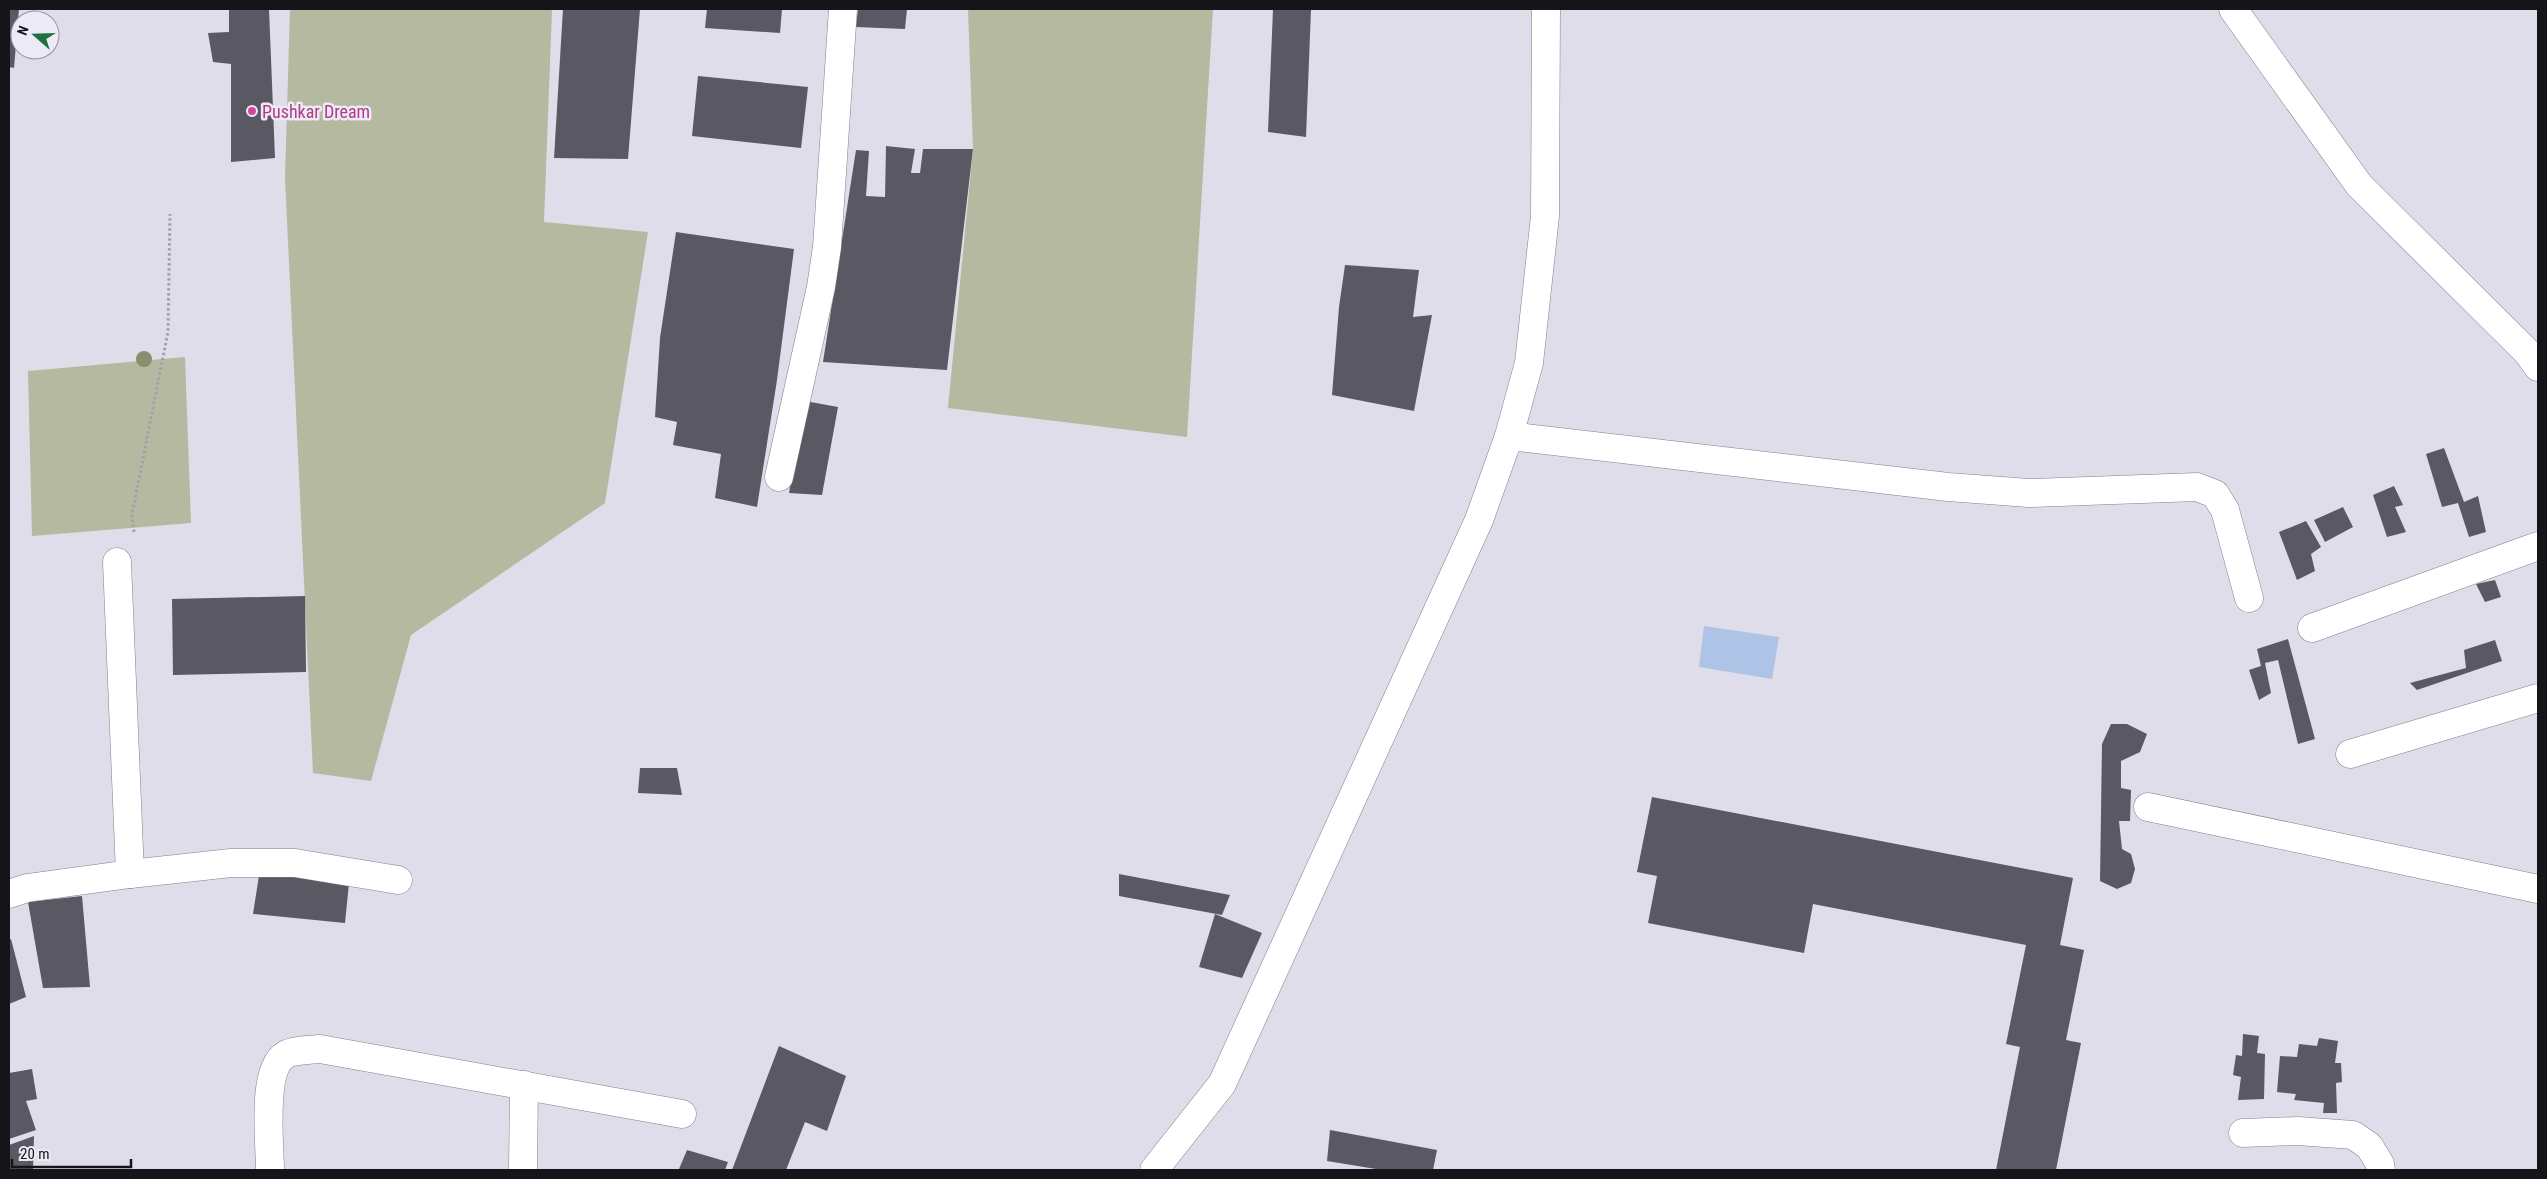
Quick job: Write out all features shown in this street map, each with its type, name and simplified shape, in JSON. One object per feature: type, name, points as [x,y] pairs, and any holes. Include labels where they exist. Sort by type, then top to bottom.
[{"type":"street","points":[[779,477],[822,279],[827,247],[843,9]]},
{"type":"street","points":[[1154,1170],[1222,1084],[1478,520],[1509,436],[1529,363],[1545,216],[1546,9]]},
{"type":"street","points":[[2233,9],[2359,185],[2528,353],[2538,367]]},
{"type":"street","points":[[1509,436],[1919,484],[2030,493],[2198,487],[2215,494],[2225,510],[2250,598]]},
{"type":"street","points":[[2312,628],[2538,546]]},
{"type":"street","points":[[117,562],[130,874]]},
{"type":"street","points":[[2350,754],[2538,698]]},
{"type":"street","points":[[2148,807],[2538,889]]},
{"type":"street","points":[[9,894],[27,888],[231,863],[295,863],[398,880]]},
{"type":"street","points":[[270,1170],[270,1086],[275,1065],[286,1054],[320,1049],[682,1114]]},
{"type":"street","points":[[523,1170],[524,1085]]},
{"type":"street","points":[[2243,1133],[2298,1131],[2353,1135],[2369,1146],[2380,1164],[2381,1170]]},
{"type":"path","points":[[117,562],[135,543],[132,514],[168,332],[170,214]]},
{"type":"green space","points":[[290,9],[552,9],[544,222],[648,232],[605,503],[411,635],[371,781],[313,773],[285,178]]},
{"type":"green space","points":[[968,9],[1213,9],[1187,437],[948,408],[973,149]]},
{"type":"green space","points":[[185,357],[191,523],[32,536],[28,371]]},
{"type":"water","points":[[1704,626],[1779,637],[1772,679],[1699,667]]},
{"type":"building","points":[[9,9],[19,9],[10,10],[10,60],[15,60],[14,68],[9,67]]},
{"type":"building","name":"Pushkar Dream","points":[[229,9],[269,9],[275,158],[231,162],[231,64],[213,62],[208,33],[229,32]]},
{"type":"building","points":[[563,9],[640,9],[628,159],[554,158]]},
{"type":"building","points":[[707,9],[782,9],[780,33],[705,28]]},
{"type":"building","points":[[858,9],[907,9],[905,29],[856,27]]},
{"type":"building","points":[[1273,9],[1311,9],[1306,137],[1268,132]]},
{"type":"building","points":[[698,76],[808,87],[801,148],[692,136]]},
{"type":"building","points":[[886,146],[915,149],[911,173],[920,173],[923,149],[973,149],[947,370],[823,362],[856,150],[869,151],[866,196],[885,197]]},
{"type":"building","points":[[676,232],[794,249],[777,380],[757,507],[715,498],[721,454],[673,445],[677,422],[655,417],[660,338]]},
{"type":"building","points":[[1345,265],[1419,270],[1413,317],[1432,315],[1414,411],[1332,395],[1339,307]]},
{"type":"building","points":[[805,401],[838,407],[822,495],[789,493]]},
{"type":"building","points":[[2444,448],[2464,502],[2478,496],[2486,532],[2469,537],[2458,503],[2442,507],[2426,454]]},
{"type":"building","points":[[2394,486],[2403,505],[2395,507],[2406,532],[2387,537],[2373,495]]},
{"type":"building","points":[[2343,507],[2353,527],[2325,542],[2314,520]]},
{"type":"building","points":[[2306,521],[2321,547],[2311,554],[2315,571],[2297,580],[2279,532]]},
{"type":"building","points":[[2495,580],[2501,597],[2485,602],[2476,584]]},
{"type":"building","points":[[305,596],[306,672],[173,675],[172,599]]},
{"type":"building","points":[[2288,639],[2315,739],[2298,744],[2278,660],[2265,663],[2271,693],[2259,700],[2249,670],[2261,666],[2257,649]]},
{"type":"building","points":[[2495,640],[2502,661],[2417,690],[2410,683],[2466,668],[2464,650]]},
{"type":"building","points":[[2111,724],[2127,724],[2147,734],[2140,752],[2121,761],[2121,788],[2131,790],[2130,821],[2119,821],[2122,849],[2131,854],[2135,869],[2131,883],[2117,889],[2100,881],[2102,744]]},
{"type":"building","points":[[640,768],[677,768],[682,795],[638,793]]},
{"type":"building","points":[[1652,797],[2073,878],[2060,945],[2084,950],[2066,1040],[2081,1043],[2056,1170],[1996,1170],[2020,1047],[2006,1044],[2026,945],[1813,904],[1804,953],[1648,923],[1657,876],[1637,872]]},
{"type":"building","points":[[260,869],[349,883],[345,923],[253,914]]},
{"type":"building","points":[[1119,874],[1230,895],[1222,915],[1119,896]]},
{"type":"building","points":[[82,896],[90,987],[43,988],[28,902]]},
{"type":"building","points":[[1215,914],[1262,933],[1242,978],[1199,967]]},
{"type":"building","points":[[11,939],[26,997],[9,1004],[9,940]]},
{"type":"building","points":[[2243,1034],[2259,1036],[2257,1053],[2265,1054],[2264,1099],[2238,1100],[2241,1077],[2233,1075],[2236,1055],[2242,1056]]},
{"type":"building","points":[[2319,1038],[2338,1041],[2335,1063],[2341,1063],[2342,1082],[2336,1083],[2337,1113],[2323,1113],[2324,1103],[2294,1100],[2296,1094],[2277,1092],[2280,1056],[2297,1057],[2299,1044],[2317,1046]]},
{"type":"building","points":[[779,1046],[846,1076],[827,1131],[805,1122],[786,1170],[732,1170]]},
{"type":"building","points":[[32,1069],[37,1099],[26,1101],[36,1130],[9,1139],[9,1073]]},
{"type":"building","points":[[1330,1130],[1437,1150],[1433,1170],[1382,1170],[1327,1161]]},
{"type":"building","points":[[34,1136],[33,1170],[9,1170],[9,1145]]},
{"type":"building","points":[[687,1150],[728,1162],[725,1170],[679,1169]]},
{"type":"place","name":"Pushkar Dream","points":[[252,111]]}]
